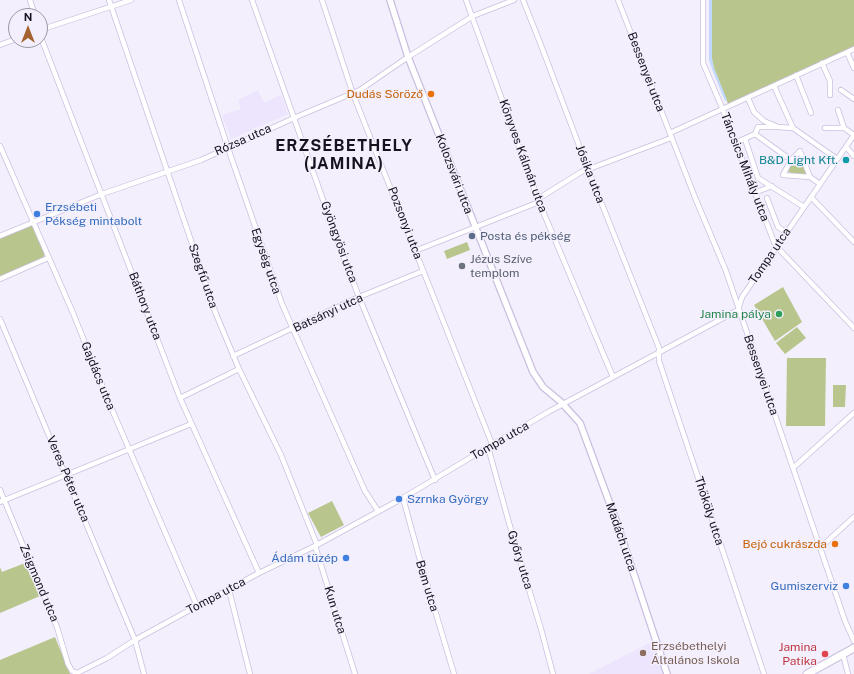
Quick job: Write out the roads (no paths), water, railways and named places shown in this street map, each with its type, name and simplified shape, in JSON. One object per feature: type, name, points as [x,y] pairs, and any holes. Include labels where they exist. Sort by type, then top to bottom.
[{"type":"main road","points":[[807,674],[854,648]]},
{"type":"street","name":"Szegfű utca","points":[[109,0],[214,307],[239,370],[281,455],[316,545]]},
{"type":"street","points":[[48,27],[131,0]]},
{"type":"street","name":"Egység utca","points":[[179,0],[273,283],[292,329],[365,491],[378,511]]},
{"type":"street","name":"Gyöngyösi utca","points":[[252,0],[359,297],[435,480]]},
{"type":"street","name":"Pozsonyi utca","points":[[322,0],[353,94],[424,271],[490,445]]},
{"type":"street","name":"Kolozsvári utca","points":[[390,0],[408,57],[533,372],[544,387],[564,405]]},
{"type":"street","name":"Könyves Kálmán utca","points":[[466,0],[539,201],[613,377]]},
{"type":"street","name":"Rózsa utca","points":[[0,236],[102,194],[200,160],[294,118],[353,94],[473,16],[514,0]]},
{"type":"street","name":"Jósika utca","points":[[523,0],[659,350]]},
{"type":"street","name":"Bessenyei utca","points":[[618,0],[670,136],[726,271],[738,310],[846,621],[854,640]]},
{"type":"street","name":"Táncsics Mihály utca","points":[[703,0],[703,63],[776,246],[854,328]]},
{"type":"street","name":"Báthory utca","points":[[45,48],[180,398],[259,573]]},
{"type":"street","points":[[415,251],[539,201],[581,172],[670,136],[796,75],[854,49]]},
{"type":"street","points":[[846,52],[854,68]]},
{"type":"street","points":[[822,64],[830,81],[830,95]]},
{"type":"street","points":[[796,75],[811,113]]},
{"type":"street","points":[[774,86],[793,128],[837,159]]},
{"type":"street","points":[[841,90],[854,99]]},
{"type":"street","points":[[748,98],[754,112],[765,124],[793,128]]},
{"type":"street","points":[[838,110],[844,128]]},
{"type":"street","points":[[735,143],[754,134],[757,128],[765,124]]},
{"type":"street","points":[[825,128],[844,128],[854,135]]},
{"type":"street","points":[[754,134],[792,160]]},
{"type":"street","name":"Tompa utca","points":[[77,674],[197,606],[316,545],[403,498],[435,480],[490,445],[564,405],[659,350],[738,310],[742,297],[854,135]]},
{"type":"street","points":[[745,139],[758,178],[804,207]]},
{"type":"street","name":"Gajdács utca","points":[[0,146],[197,606]]},
{"type":"street","points":[[846,147],[854,156]]},
{"type":"street","points":[[810,176],[783,176],[792,160],[800,151],[810,176],[820,184]]},
{"type":"street","points":[[754,193],[772,186]]},
{"type":"street","points":[[811,197],[854,242]]},
{"type":"street","points":[[767,198],[778,227],[786,232]]},
{"type":"street","points":[[0,279],[48,258]]},
{"type":"street","name":"Batsányi utca","points":[[233,356],[359,297],[424,271]]},
{"type":"street","name":"Veres Péter utca","points":[[0,319],[135,640],[144,674]]},
{"type":"street","name":"Thököly utca","points":[[659,350],[659,362],[764,674]]},
{"type":"street","points":[[180,398],[239,370]]},
{"type":"street","name":"Madách utca","points":[[564,405],[580,423],[617,523],[667,674]]},
{"type":"street","points":[[793,468],[854,413]]},
{"type":"street","points":[[2,501],[191,424]]},
{"type":"street","name":"Győry utca","points":[[490,445],[511,530],[553,674]]},
{"type":"street","name":"Zsigmond utca","points":[[0,490],[2,501],[57,626],[68,664],[72,671],[77,674]]},
{"type":"street","name":"Bem utca","points":[[403,498],[454,674]]},
{"type":"street","points":[[821,547],[854,517]]},
{"type":"street","name":"Kun utca","points":[[316,545],[355,674]]},
{"type":"street","points":[[229,590],[250,674]]},
{"type":"street","points":[[843,654],[848,674]]},
{"type":"water","points":[[709,0],[712,0],[712,59],[714,68],[727,100],[725,101],[709,60]]},
{"type":"place","name":"Dudás Söröző","points":[[431,94]]},
{"type":"place","name":"B&D Light Kft.","points":[[846,160]]},
{"type":"place","name":"Erzsébeti Pékség mintabolt","points":[[37,214]]},
{"type":"place","name":"Posta és pékség","points":[[472,236]]},
{"type":"place","name":"Jézus Szíve templom","points":[[462,266]]},
{"type":"place","name":"Jamina pálya","points":[[779,314]]},
{"type":"place","name":"Szrnka György","points":[[399,499]]},
{"type":"place","name":"Bejó cukrászda","points":[[835,544]]},
{"type":"place","name":"Ádám tüzép","points":[[346,558]]},
{"type":"place","name":"Gumiszerviz","points":[[846,586]]},
{"type":"place","name":"Erzsébethelyi Általános Iskola","points":[[643,653]]},
{"type":"place","name":"Jamina Patika","points":[[825,654]]},
{"type":"district","name":"ERZSÉBETHELY (JAMINA)","points":[[344,155]]}]
